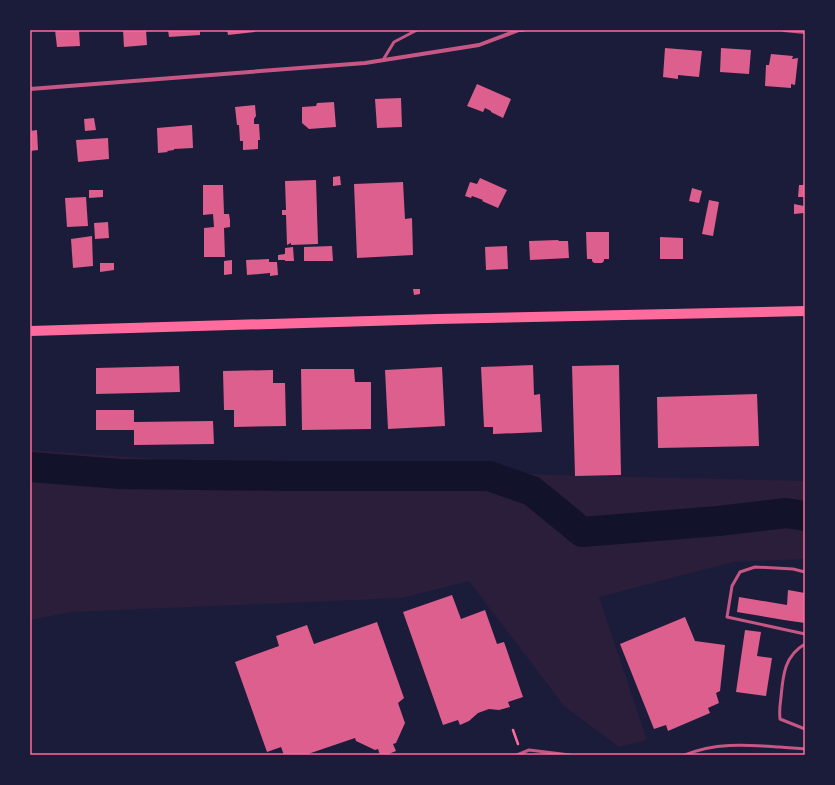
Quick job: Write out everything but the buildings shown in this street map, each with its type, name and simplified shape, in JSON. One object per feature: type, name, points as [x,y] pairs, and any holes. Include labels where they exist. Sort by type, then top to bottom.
[{"type":"main road","points":[[30,331],[280,323],[805,311]]},
{"type":"street","points":[[30,89],[365,63],[480,45],[519,30],[523,30]]},
{"type":"street","points":[[784,30],[805,32]]},
{"type":"lane","points":[[383,60],[394,42],[417,30]]},
{"type":"lane","points":[[805,572],[793,569],[755,567],[740,572],[732,586],[727,617],[805,634]]},
{"type":"lane","points":[[805,644],[794,653],[788,661],[784,672],[779,709],[780,719],[805,729]]},
{"type":"lane","points":[[685,755],[716,746],[732,745],[805,749]]},
{"type":"lane","points":[[516,755],[529,750],[570,755]]},
{"type":"shaded area","points":[[30,450],[214,463],[555,475],[805,481],[805,559],[733,562],[599,597],[647,740],[619,747],[564,706],[469,581],[402,598],[71,612],[30,620]]},
{"type":"waterway","points":[[30,467],[120,474],[489,476],[532,491],[582,532],[718,521],[786,513],[805,516]]}]
